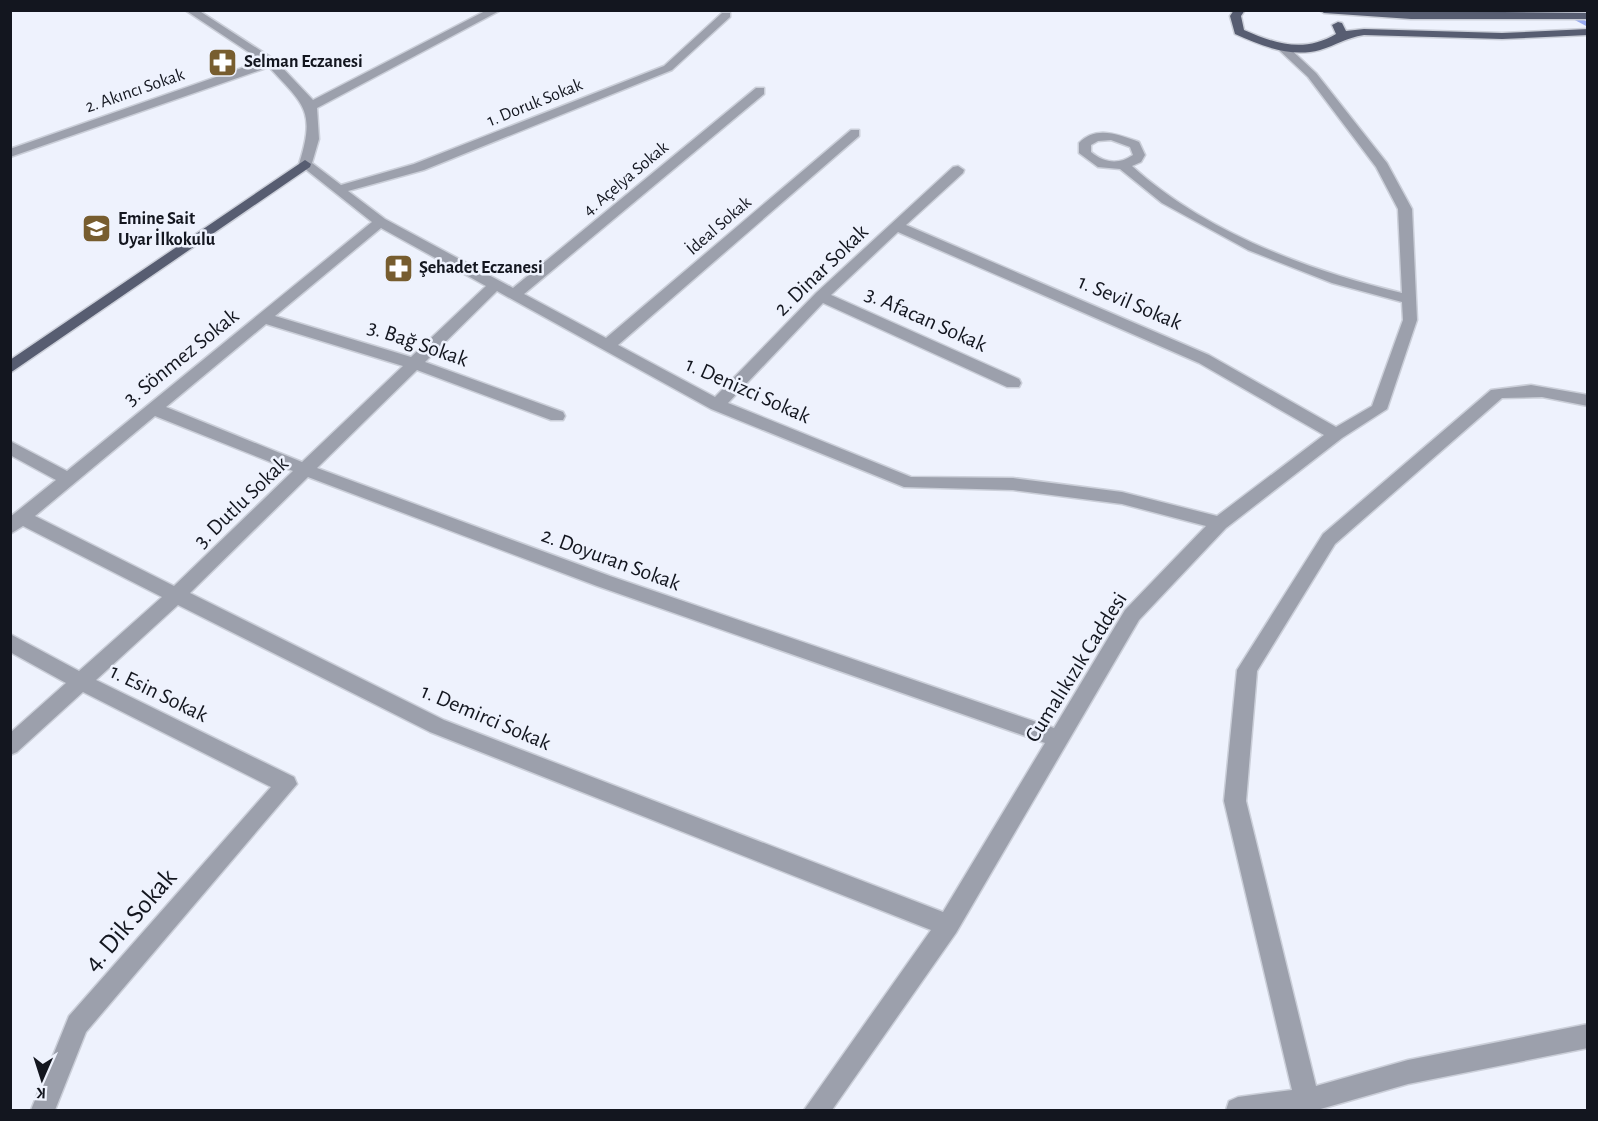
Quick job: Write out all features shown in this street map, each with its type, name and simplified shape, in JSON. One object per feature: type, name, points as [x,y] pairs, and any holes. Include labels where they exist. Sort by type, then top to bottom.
[{"type":"main road","points":[[1240,10],[1235,16],[1239,32],[1282,47],[1299,50],[1325,46],[1342,35],[1364,32],[1502,36],[1587,32]]},
{"type":"main road","points":[[1323,10],[1355,13],[1587,16]]},
{"type":"main road","points":[[1323,10],[1336,17],[1342,35]]},
{"type":"main road","points":[[10,369],[305,164]]},
{"type":"street","points":[[190,10],[271,62],[311,106],[314,139],[305,164]]},
{"type":"street","points":[[311,106],[496,10]]},
{"type":"street","name":"1. Doruk Sokak","points":[[338,190],[419,167],[552,117],[668,68],[726,15]]},
{"type":"street","name":"Cumalıkızık Caddesi","points":[[817,1110],[948,925],[1132,615],[1220,523],[1336,434],[1379,409],[1410,320],[1405,209],[1382,166],[1312,75],[1282,47]]},
{"type":"street","points":[[1312,75],[1308,60],[1315,48]]},
{"type":"street","name":"2. Akıncı Sokak","points":[[10,153],[271,62]]},
{"type":"street","name":"4. Açelya Sokak","points":[[516,294],[760,91]]},
{"type":"street","name":"İdeal Sokak","points":[[607,345],[855,133]]},
{"type":"street","name":"1. Denizci Sokak","points":[[305,164],[380,222],[717,405],[910,483],[1024,485],[1122,498],[1220,523]]},
{"type":"street","points":[[1123,165],[1138,180],[1169,203],[1226,232],[1337,280],[1409,299]]},
{"type":"street","name":"2. Dinar Sokak","points":[[717,405],[821,296],[958,170]]},
{"type":"street","name":"3. Sönmez Sokak","points":[[16,522],[380,222]]},
{"type":"street","name":"1. Sevil Sokak","points":[[898,227],[1204,359],[1336,434]]},
{"type":"street","name":"3. Dutlu Sokak","points":[[10,746],[177,594],[496,284]]},
{"type":"street","name":"3. Afacan Sokak","points":[[821,296],[1013,383]]},
{"type":"street","name":"3. Bağ Sokak","points":[[264,318],[415,364],[557,416]]},
{"type":"street","points":[[1307,1101],[1234,801],[1247,670],[1329,539],[1497,394],[1520,390],[1547,391],[1587,401]]},
{"type":"street","name":"2. Doyuran Sokak","points":[[154,409],[305,472],[598,581],[1058,739]]},
{"type":"street","points":[[10,447],[68,479]]},
{"type":"street","name":"1. Demirci Sokak","points":[[16,522],[177,594],[437,726],[948,925]]},
{"type":"street","name":"1. Esin Sokak","points":[[10,642],[80,681],[287,784]]},
{"type":"street","name":"4. Dik Sokak","points":[[43,1110],[77,1024],[287,784]]},
{"type":"street","points":[[1238,1110],[1307,1101],[1408,1072],[1587,1036]]},
{"type":"waterway","points":[[1559,10],[1588,25]]},
{"type":"place","name":"Selman Eczanesi","points":[[223,62]]},
{"type":"place","name":"Emine Sait Uyar İlkokulu","points":[[97,229]]},
{"type":"place","name":"Şehadet Eczanesi","points":[[398,268]]}]
